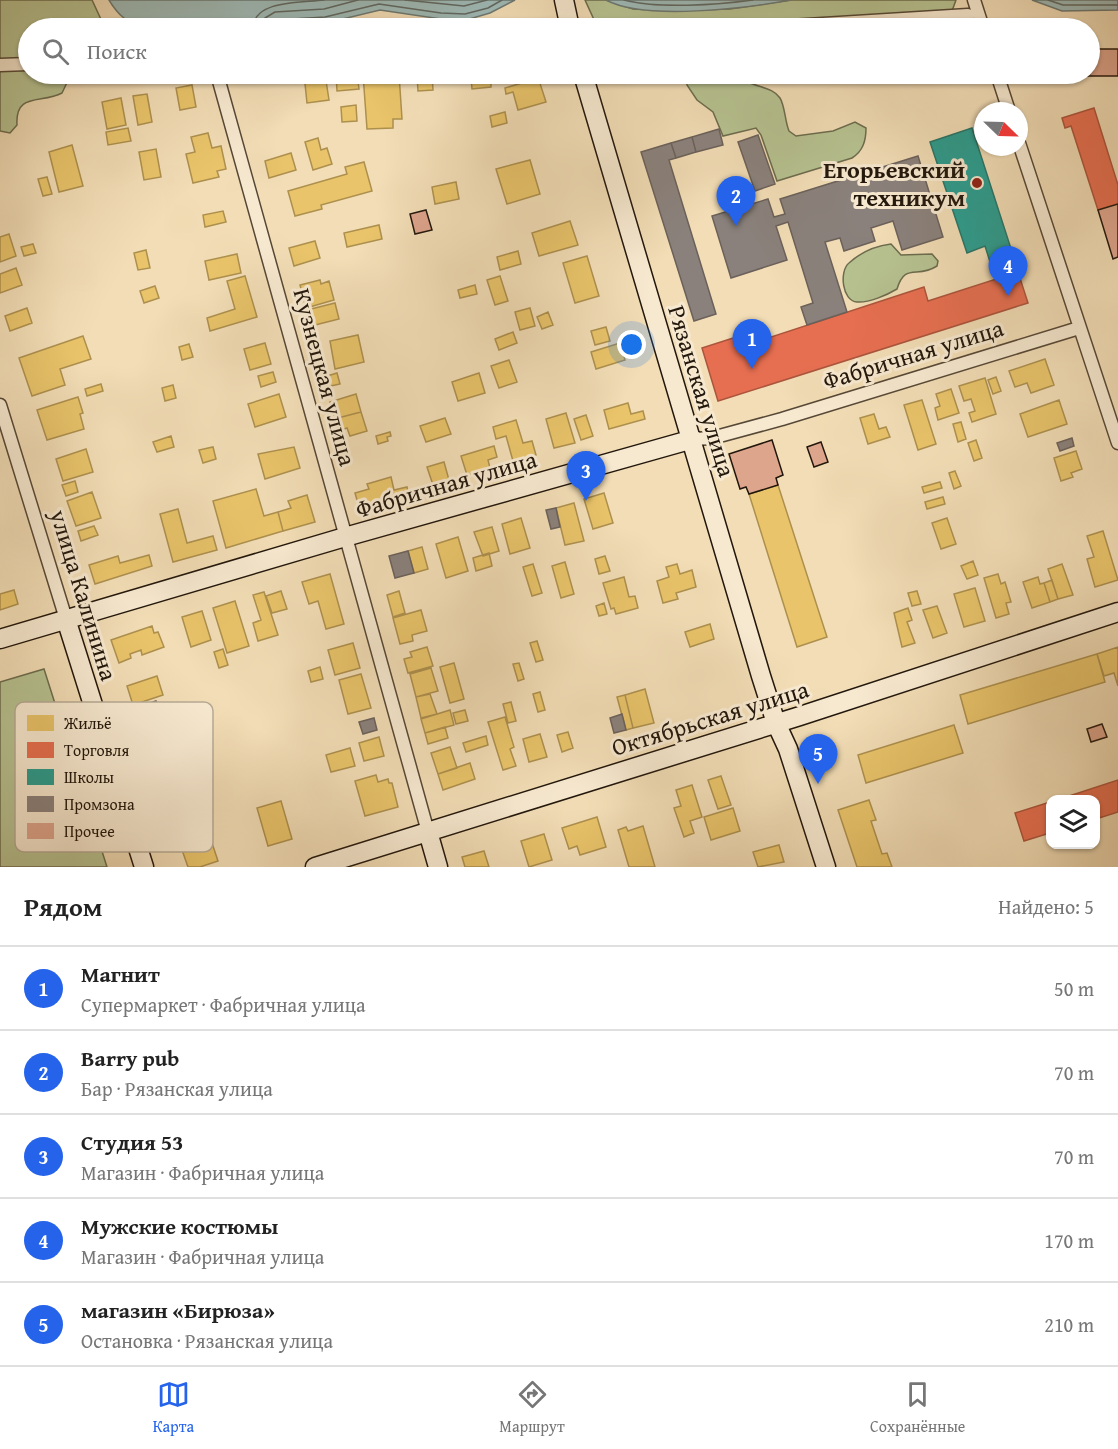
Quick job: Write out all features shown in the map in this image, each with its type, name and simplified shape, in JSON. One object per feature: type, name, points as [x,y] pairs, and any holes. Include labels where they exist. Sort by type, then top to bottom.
[{"type":"street","points":[[564,0],[568,18]]},
{"type":"street","points":[[860,18],[973,7]]},
{"type":"street","points":[[0,65],[18,64]]},
{"type":"street","name":"Кузнецкая улица","points":[[220,84],[438,867]]},
{"type":"street","name":"Рязанская улица","points":[[585,84],[776,723],[788,748],[826,867]]},
{"type":"street","points":[[1000,84],[1006,102]]},
{"type":"street","points":[[1023,156],[1118,443]]},
{"type":"street","name":"Фабричная улица","points":[[0,639],[345,537],[693,439],[712,438],[782,419],[1079,328]]},
{"type":"street","name":"улица Калинина","points":[[0,405],[92,702]]},
{"type":"street","name":"Октябрьская улица","points":[[315,867],[776,723],[1118,612]]},
{"type":"street","name":"Рязанская улица","points":[[776,723],[778,756],[813,867]]},
{"type":"street","name":"улица Калинина","points":[[139,852],[144,867]]},
{"type":"green space","points":[[0,0],[92,0],[100,18],[18,18],[18,84],[66,84],[62,93],[25,103],[17,115],[17,125],[10,133],[0,131]]},
{"type":"green space","points":[[585,0],[606,0],[633,9],[653,10],[730,9],[791,0],[956,0],[952,11],[849,18],[593,18]]},
{"type":"green space","points":[[754,84],[771,90],[780,98],[789,131],[796,136],[833,131],[855,122],[866,128],[863,145],[852,158],[777,181],[761,135],[756,128],[723,136],[713,112],[697,100],[687,85]]},
{"type":"green space","points":[[891,244],[901,255],[932,254],[938,261],[937,266],[930,270],[908,273],[900,281],[897,289],[872,300],[857,302],[848,297],[843,279],[849,263],[874,248]]},
{"type":"green space","points":[[44,669],[54,702],[15,702],[15,852],[102,852],[107,867],[0,867],[0,682]]},
{"type":"water","points":[[109,0],[515,0],[490,13],[473,18],[434,18],[380,10],[347,18],[124,18]]},
{"type":"water","points":[[606,0],[791,0],[723,9],[670,11],[645,10]]},
{"type":"water","points":[[1032,0],[1118,0],[1118,10],[1062,11]]},
{"type":"building: Жильё","points":[[305,84],[327,84],[329,100],[307,103]]},
{"type":"building: Жильё","points":[[337,84],[358,84],[359,89],[337,91]]},
{"type":"building: Жильё","points":[[364,84],[400,84],[402,119],[393,119],[393,128],[367,129]]},
{"type":"building: Жильё","points":[[418,84],[433,84],[433,90],[418,91]]},
{"type":"building: Жильё","points":[[472,84],[491,84],[491,87],[472,89]]},
{"type":"building: Жильё","points":[[519,84],[540,84],[546,102],[518,110],[513,92],[506,94],[505,88]]},
{"type":"building: Жильё","points":[[192,85],[196,107],[180,110],[176,88]]},
{"type":"building: Жильё","points":[[147,94],[152,122],[138,125],[133,96]]},
{"type":"building: Жильё","points":[[121,98],[126,125],[107,129],[102,102]]},
{"type":"building: Жильё","points":[[356,105],[357,121],[342,122],[341,107]]},
{"type":"building: Жильё","points":[[505,112],[507,123],[492,127],[490,116]]},
{"type":"building: Жильё","points":[[128,128],[131,141],[108,145],[106,132]]},
{"type":"building: Жильё","points":[[208,133],[212,148],[221,146],[226,169],[217,171],[219,177],[193,183],[186,154],[195,152],[191,137]]},
{"type":"building: Жильё","points":[[318,138],[321,150],[327,148],[332,164],[313,170],[305,142]]},
{"type":"building: Жильё","points":[[72,145],[83,186],[59,192],[49,152]]},
{"type":"building: Жильё","points":[[156,149],[161,177],[144,180],[139,152]]},
{"type":"building: Жильё","points":[[291,153],[296,170],[269,178],[265,161]]},
{"type":"building: Жильё","points":[[530,160],[540,194],[507,204],[496,169]]},
{"type":"building: Жильё","points":[[364,162],[372,191],[321,205],[322,209],[295,216],[288,191],[347,174],[345,167]]},
{"type":"building: Жильё","points":[[47,177],[52,194],[43,196],[38,179]]},
{"type":"building: Жильё","points":[[456,182],[459,199],[435,204],[432,187]]},
{"type":"building: Жильё","points":[[223,211],[226,222],[205,227],[203,215]]},
{"type":"building: Жильё","points":[[570,221],[578,245],[539,256],[532,233]]},
{"type":"building: Жильё","points":[[379,225],[382,239],[347,247],[344,233]]},
{"type":"building: Жильё","points":[[9,234],[16,256],[0,262],[0,237]]},
{"type":"building: Жильё","points":[[315,241],[320,258],[294,266],[289,248]]},
{"type":"building: Жильё","points":[[33,244],[36,253],[24,256],[21,247]]},
{"type":"building: Жильё","points":[[146,250],[150,268],[138,270],[134,253]]},
{"type":"building: Жильё","points":[[518,251],[521,264],[500,270],[497,257]]},
{"type":"building: Жильё","points":[[237,254],[241,273],[209,280],[205,261]]},
{"type":"building: Жильё","points":[[587,256],[599,296],[575,303],[563,263]]},
{"type":"building: Жильё","points":[[16,268],[22,285],[0,293],[0,274]]},
{"type":"building: Жильё","points":[[245,276],[257,317],[210,331],[207,318],[235,309],[227,281]]},
{"type":"building: Жильё","points":[[500,276],[508,301],[495,305],[487,280]]},
{"type":"building: Жильё","points":[[320,280],[321,284],[329,281],[334,300],[306,308],[300,285]]},
{"type":"building: Жильё","points":[[475,285],[477,294],[460,298],[458,290]]},
{"type":"building: Жильё","points":[[155,286],[159,298],[144,303],[140,291]]},
{"type":"building: Жильё","points":[[335,303],[339,319],[311,326],[307,310]]},
{"type":"building: Жильё","points":[[27,308],[32,323],[10,331],[5,316]]},
{"type":"building: Жильё","points":[[530,308],[535,326],[520,330],[515,312]]},
{"type":"building: Жильё","points":[[548,312],[553,325],[542,329],[537,317]]},
{"type":"building: Жильё","points":[[606,327],[610,341],[595,345],[591,331]]},
{"type":"building: Жильё","points":[[513,332],[517,343],[499,350],[495,339]]},
{"type":"building: Жильё","points":[[358,335],[364,362],[335,369],[330,341]]},
{"type":"building: Жильё","points":[[83,336],[91,359],[60,369],[65,385],[32,396],[19,358]]},
{"type":"building: Жильё","points":[[265,343],[271,364],[250,370],[244,349]]},
{"type":"building: Жильё","points":[[620,343],[625,360],[596,369],[591,352]]},
{"type":"building: Жильё","points":[[189,344],[193,357],[182,360],[179,347]]},
{"type":"building: Жильё","points":[[1045,359],[1054,385],[1031,393],[1027,383],[1015,387],[1009,371]]},
{"type":"building: Жильё","points":[[509,360],[517,382],[499,388],[491,366]]},
{"type":"building: Жильё","points":[[273,372],[276,382],[261,387],[258,376]]},
{"type":"building: Жильё","points":[[337,373],[340,384],[326,387],[324,377]]},
{"type":"building: Жильё","points":[[479,373],[485,393],[458,401],[452,382]]},
{"type":"building: Жильё","points":[[996,377],[1001,391],[993,394],[988,380]]},
{"type":"building: Жильё","points":[[985,378],[996,414],[972,422],[969,413],[975,411],[971,399],[964,401],[959,386]]},
{"type":"building: Жильё","points":[[101,384],[103,391],[87,396],[85,389]]},
{"type":"building: Жильё","points":[[173,385],[176,398],[165,401],[162,388]]},
{"type":"building: Жильё","points":[[951,389],[959,413],[938,420],[935,408],[940,406],[936,394]]},
{"type":"building: Жильё","points":[[279,394],[286,417],[255,427],[248,404]]},
{"type":"building: Жильё","points":[[356,394],[361,412],[334,419],[330,402]]},
{"type":"building: Жильё","points":[[78,397],[83,413],[80,414],[84,429],[47,440],[37,410]]},
{"type":"building: Жильё","points":[[922,400],[936,444],[918,450],[904,405]]},
{"type":"building: Жильё","points":[[1059,400],[1067,424],[1028,437],[1020,414]]},
{"type":"building: Жильё","points":[[628,403],[631,414],[643,411],[645,419],[609,429],[604,410]]},
{"type":"building: Жильё","points":[[361,412],[367,431],[350,436],[347,428],[338,431],[334,419]]},
{"type":"building: Жильё","points":[[566,413],[575,443],[554,448],[546,419]]},
{"type":"building: Жильё","points":[[874,414],[879,429],[886,427],[890,437],[868,444],[860,418]]},
{"type":"building: Жильё","points":[[586,415],[593,436],[581,440],[574,419]]},
{"type":"building: Жильё","points":[[445,418],[451,434],[426,442],[420,426]]},
{"type":"building: Жильё","points":[[516,420],[523,443],[532,441],[536,455],[513,461],[506,436],[496,439],[493,427]]},
{"type":"building: Жильё","points":[[961,422],[966,439],[958,442],[953,424]]},
{"type":"building: Жильё","points":[[390,432],[391,436],[387,437],[388,441],[378,444],[376,436]]},
{"type":"building: Жильё","points":[[171,436],[174,447],[157,452],[153,442]]},
{"type":"building: Жильё","points":[[976,440],[982,458],[974,461],[968,443]]},
{"type":"building: Жильё","points":[[494,446],[497,457],[488,460],[490,468],[467,475],[461,456]]},
{"type":"building: Жильё","points":[[213,447],[216,459],[203,463],[199,450]]},
{"type":"building: Жильё","points":[[294,447],[300,468],[265,479],[258,454]]},
{"type":"building: Жильё","points":[[86,449],[93,472],[63,481],[56,459]]},
{"type":"building: Жильё","points":[[1076,451],[1082,469],[1071,473],[1073,477],[1061,481],[1054,458]]},
{"type":"building: Жильё","points":[[444,462],[449,480],[433,485],[427,467]]},
{"type":"building: Жильё","points":[[955,471],[961,486],[954,489],[949,473]]},
{"type":"building: Жильё","points":[[391,477],[394,490],[407,487],[408,493],[359,507],[355,493],[369,489],[367,484]]},
{"type":"building: Жильё","points":[[75,481],[78,492],[66,496],[62,485]]},
{"type":"building: Жильё","points":[[940,482],[942,488],[924,493],[922,487]]},
{"type":"building: Жильё","points":[[778,485],[827,637],[797,647],[749,494]]},
{"type":"building: Жильё","points":[[256,489],[264,516],[278,512],[283,531],[226,548],[213,501]]},
{"type":"building: Жильё","points":[[92,492],[101,518],[76,526],[67,501]]},
{"type":"building: Жильё","points":[[604,493],[613,523],[593,529],[584,499]]},
{"type":"building: Жильё","points":[[307,495],[315,522],[283,531],[278,512],[291,508],[288,501]]},
{"type":"building: Жильё","points":[[943,497],[945,504],[927,509],[925,502]]},
{"type":"building: Жильё","points":[[574,503],[584,541],[565,545],[556,508]]},
{"type":"building: Жильё","points":[[178,509],[187,543],[213,536],[217,550],[173,562],[160,514]]},
{"type":"building: Жильё","points":[[521,518],[530,548],[510,554],[502,524]]},
{"type":"building: Жильё","points":[[947,518],[956,544],[941,549],[932,523]]},
{"type":"building: Жильё","points":[[94,526],[98,535],[81,541],[78,531]]},
{"type":"building: Жильё","points":[[492,527],[499,551],[483,556],[474,532]]},
{"type":"building: Жильё","points":[[1103,531],[1118,580],[1095,587],[1087,559],[1094,557],[1087,536]]},
{"type":"building: Жильё","points":[[458,537],[468,571],[446,578],[436,544]]},
{"type":"building: Жильё","points":[[422,547],[428,569],[414,573],[408,551]]},
{"type":"building: Жильё","points":[[489,553],[492,566],[476,571],[473,558]]},
{"type":"building: Жильё","points":[[149,555],[152,566],[95,584],[89,565],[118,556],[120,563]]},
{"type":"building: Жильё","points":[[605,556],[610,571],[599,574],[595,559]]},
{"type":"building: Жильё","points":[[973,561],[978,575],[967,579],[961,566]]},
{"type":"building: Жильё","points":[[565,562],[574,594],[561,598],[552,566]]},
{"type":"building: Жильё","points":[[533,564],[542,593],[532,596],[523,567]]},
{"type":"building: Жильё","points":[[677,564],[680,574],[692,570],[696,587],[676,593],[678,599],[663,603],[657,581],[669,577],[666,567]]},
{"type":"building: Жильё","points":[[1062,564],[1073,595],[1058,599],[1048,569]]},
{"type":"building: Жильё","points":[[330,574],[344,624],[326,629],[318,601],[309,604],[302,582]]},
{"type":"building: Жильё","points":[[998,574],[1001,584],[1005,582],[1011,602],[1006,603],[1009,614],[996,618],[984,578]]},
{"type":"building: Жильё","points":[[624,577],[629,597],[635,596],[638,608],[616,614],[614,608],[611,609],[603,583]]},
{"type":"building: Жильё","points":[[1038,577],[1040,584],[1044,583],[1050,602],[1032,608],[1023,582]]},
{"type":"building: Жильё","points":[[1052,580],[1058,599],[1050,602],[1044,583]]},
{"type":"building: Жильё","points":[[975,588],[985,621],[964,627],[954,594]]},
{"type":"building: Жильё","points":[[14,590],[18,604],[0,610],[0,594]]},
{"type":"building: Жильё","points":[[281,591],[287,609],[272,613],[266,596]]},
{"type":"building: Жильё","points":[[399,591],[405,613],[393,617],[387,595]]},
{"type":"building: Жильё","points":[[917,591],[921,604],[912,606],[908,593]]},
{"type":"building: Жильё","points":[[264,592],[278,635],[258,641],[253,623],[261,620],[253,595]]},
{"type":"building: Жильё","points":[[235,601],[249,646],[227,653],[213,608]]},
{"type":"building: Жильё","points":[[604,603],[607,614],[599,616],[596,606]]},
{"type":"building: Жильё","points":[[937,606],[947,633],[933,638],[923,610]]},
{"type":"building: Жильё","points":[[908,608],[912,620],[907,622],[915,643],[902,647],[894,613]]},
{"type":"building: Жильё","points":[[421,610],[427,631],[412,635],[413,641],[400,644],[393,618]]},
{"type":"building: Жильё","points":[[202,611],[211,640],[191,647],[182,617]]},
{"type":"building: Жильё","points":[[710,624],[714,639],[690,647],[685,632]]},
{"type":"building: Жильё","points":[[152,626],[154,633],[158,632],[164,647],[142,655],[141,650],[130,654],[131,658],[119,663],[111,640]]},
{"type":"building: Жильё","points":[[537,641],[543,660],[536,662],[530,643]]},
{"type":"building: Жильё","points":[[353,643],[360,668],[335,675],[328,650]]},
{"type":"building: Жильё","points":[[427,647],[433,666],[408,673],[404,659],[412,657],[410,652]]},
{"type":"building: Жильё","points":[[1118,647],[1118,686],[1114,673],[1104,676],[1097,654]]},
{"type":"building: Жильё","points":[[223,649],[228,665],[219,668],[214,652]]},
{"type":"building: Жильё","points":[[1097,654],[1105,682],[968,724],[960,695]]},
{"type":"building: Жильё","points":[[454,663],[464,699],[450,703],[440,667]]},
{"type":"building: Жильё","points":[[519,663],[524,679],[518,681],[513,664]]},
{"type":"building: Жильё","points":[[320,667],[323,679],[311,682],[308,671]]},
{"type":"building: Жильё","points":[[431,668],[438,691],[416,697],[410,674]]},
{"type":"building: Жильё","points":[[361,674],[371,708],[348,714],[339,680]]},
{"type":"building: Жильё","points":[[157,676],[163,695],[142,702],[132,702],[127,686]]},
{"type":"building: Жильё","points":[[645,689],[654,723],[633,728],[625,695]]},
{"type":"building: Жильё","points":[[540,692],[545,710],[538,712],[533,694]]},
{"type":"building: Жильё","points":[[430,694],[437,714],[421,718],[416,697]]},
{"type":"building: Жильё","points":[[625,695],[633,728],[626,730],[617,697]]},
{"type":"building: Жильё","points":[[511,702],[516,721],[508,723],[503,704]]},
{"type":"building: Жильё","points":[[450,710],[454,725],[425,733],[421,719]]},
{"type":"building: Жильё","points":[[465,710],[468,721],[456,724],[453,713]]},
{"type":"building: Жильё","points":[[505,717],[514,747],[510,749],[516,766],[503,770],[488,722]]},
{"type":"building: Жильё","points":[[954,725],[963,753],[866,783],[858,755]]},
{"type":"building: Жильё","points":[[445,727],[448,738],[428,744],[425,733]]},
{"type":"building: Жильё","points":[[568,732],[573,748],[562,752],[557,735]]},
{"type":"building: Жильё","points":[[540,734],[547,757],[529,762],[523,739]]},
{"type":"building: Жильё","points":[[486,736],[488,745],[466,752],[463,743]]},
{"type":"building: Жильё","points":[[379,737],[384,756],[364,761],[359,743]]},
{"type":"building: Жильё","points":[[450,747],[457,768],[438,774],[431,753]]},
{"type":"building: Жильё","points":[[350,748],[355,766],[331,772],[326,755]]},
{"type":"building: Жильё","points":[[470,763],[475,779],[443,790],[438,774]]},
{"type":"building: Жильё","points":[[376,775],[378,782],[388,779],[389,783],[392,783],[398,807],[365,816],[355,781]]},
{"type":"building: Жильё","points":[[721,776],[731,805],[718,809],[708,780]]},
{"type":"building: Жильё","points":[[692,785],[702,817],[690,821],[694,833],[684,837],[674,808],[681,806],[676,790]]},
{"type":"building: Жильё","points":[[869,800],[876,820],[871,821],[882,854],[887,853],[892,867],[857,867],[838,810]]},
{"type":"building: Жильё","points":[[281,801],[292,839],[268,846],[257,808]]},
{"type":"building: Жильё","points":[[733,808],[740,831],[711,840],[704,817]]},
{"type":"building: Жильё","points":[[597,817],[606,847],[580,855],[577,846],[569,849],[562,828]]},
{"type":"building: Жильё","points":[[643,826],[655,867],[629,867],[618,830],[626,827],[628,831]]},
{"type":"building: Жильё","points":[[544,834],[552,860],[529,867],[521,841]]},
{"type":"building: Жильё","points":[[779,845],[784,862],[758,867],[753,852]]},
{"type":"building: Жильё","points":[[213,846],[218,861],[200,867],[188,867],[183,852],[213,852]]},
{"type":"building: Жильё","points":[[484,851],[489,867],[465,867],[462,857]]},
{"type":"building: Торговля","points":[[1094,108],[1118,185],[1118,204],[1098,210],[1071,126],[1065,128],[1062,118]]},
{"type":"building: Торговля","points":[[1018,272],[1028,303],[718,401],[702,348],[752,332],[756,342],[924,287],[928,301]]},
{"type":"building: Торговля","points":[[1118,780],[1118,812],[1100,818],[1100,795],[1072,795]]},
{"type":"building: Торговля","points":[[1046,803],[1046,834],[1024,841],[1015,813]]},
{"type":"building: Школы","points":[[972,128],[974,156],[981,156],[1014,258],[991,265],[985,246],[967,253],[930,142]]},
{"type":"building: Промзона","points":[[719,129],[723,145],[696,152],[692,137]]},
{"type":"building: Промзона","points":[[758,135],[775,184],[755,191],[738,142]]},
{"type":"building: Промзона","points":[[692,137],[696,152],[676,158],[671,143]]},
{"type":"building: Промзона","points":[[671,143],[676,158],[669,160],[716,314],[694,321],[641,152]]},
{"type":"building: Промзона","points":[[918,156],[943,237],[902,250],[893,221],[871,228],[875,241],[844,251],[840,238],[825,242],[847,312],[807,325],[801,307],[813,303],[788,222],[776,226],[787,260],[731,278],[712,216],[768,199],[774,217],[785,214],[780,199]]},
{"type":"building: Промзона","points":[[1072,438],[1074,446],[1060,451],[1057,443]]},
{"type":"building: Промзона","points":[[556,508],[560,527],[551,529],[546,510]]},
{"type":"building: Промзона","points":[[408,551],[414,573],[395,578],[389,556]]},
{"type":"building: Промзона","points":[[622,714],[626,730],[614,733],[610,718]]},
{"type":"building: Промзона","points":[[374,718],[377,730],[363,734],[359,722]]},
{"type":"building: Прочее","points":[[1100,49],[1118,49],[1118,76],[1100,76]]},
{"type":"building: Прочее","points":[[1118,204],[1118,257],[1113,259],[1098,210]]},
{"type":"building: Прочее","points":[[426,210],[432,230],[415,234],[410,214]]},
{"type":"building: Прочее","points":[[772,440],[783,475],[776,478],[778,485],[749,494],[746,487],[740,489],[729,454]]},
{"type":"building: Прочее","points":[[821,442],[828,462],[814,467],[807,447]]},
{"type":"building: Прочее","points":[[1102,724],[1107,737],[1091,742],[1087,729]]},
{"type":"place","name":"Егорьевский техникум","points":[[977,183]]},
{"type":"place","name":"Barry pub","points":[[736,226]]},
{"type":"place","name":"Мужские костюмы","points":[[1008,296]]},
{"type":"place","name":"Магнит","points":[[752,369]]},
{"type":"place","name":"Студия 53","points":[[586,501]]},
{"type":"place","name":"магазин «Бирюза»","points":[[818,784]]}]
